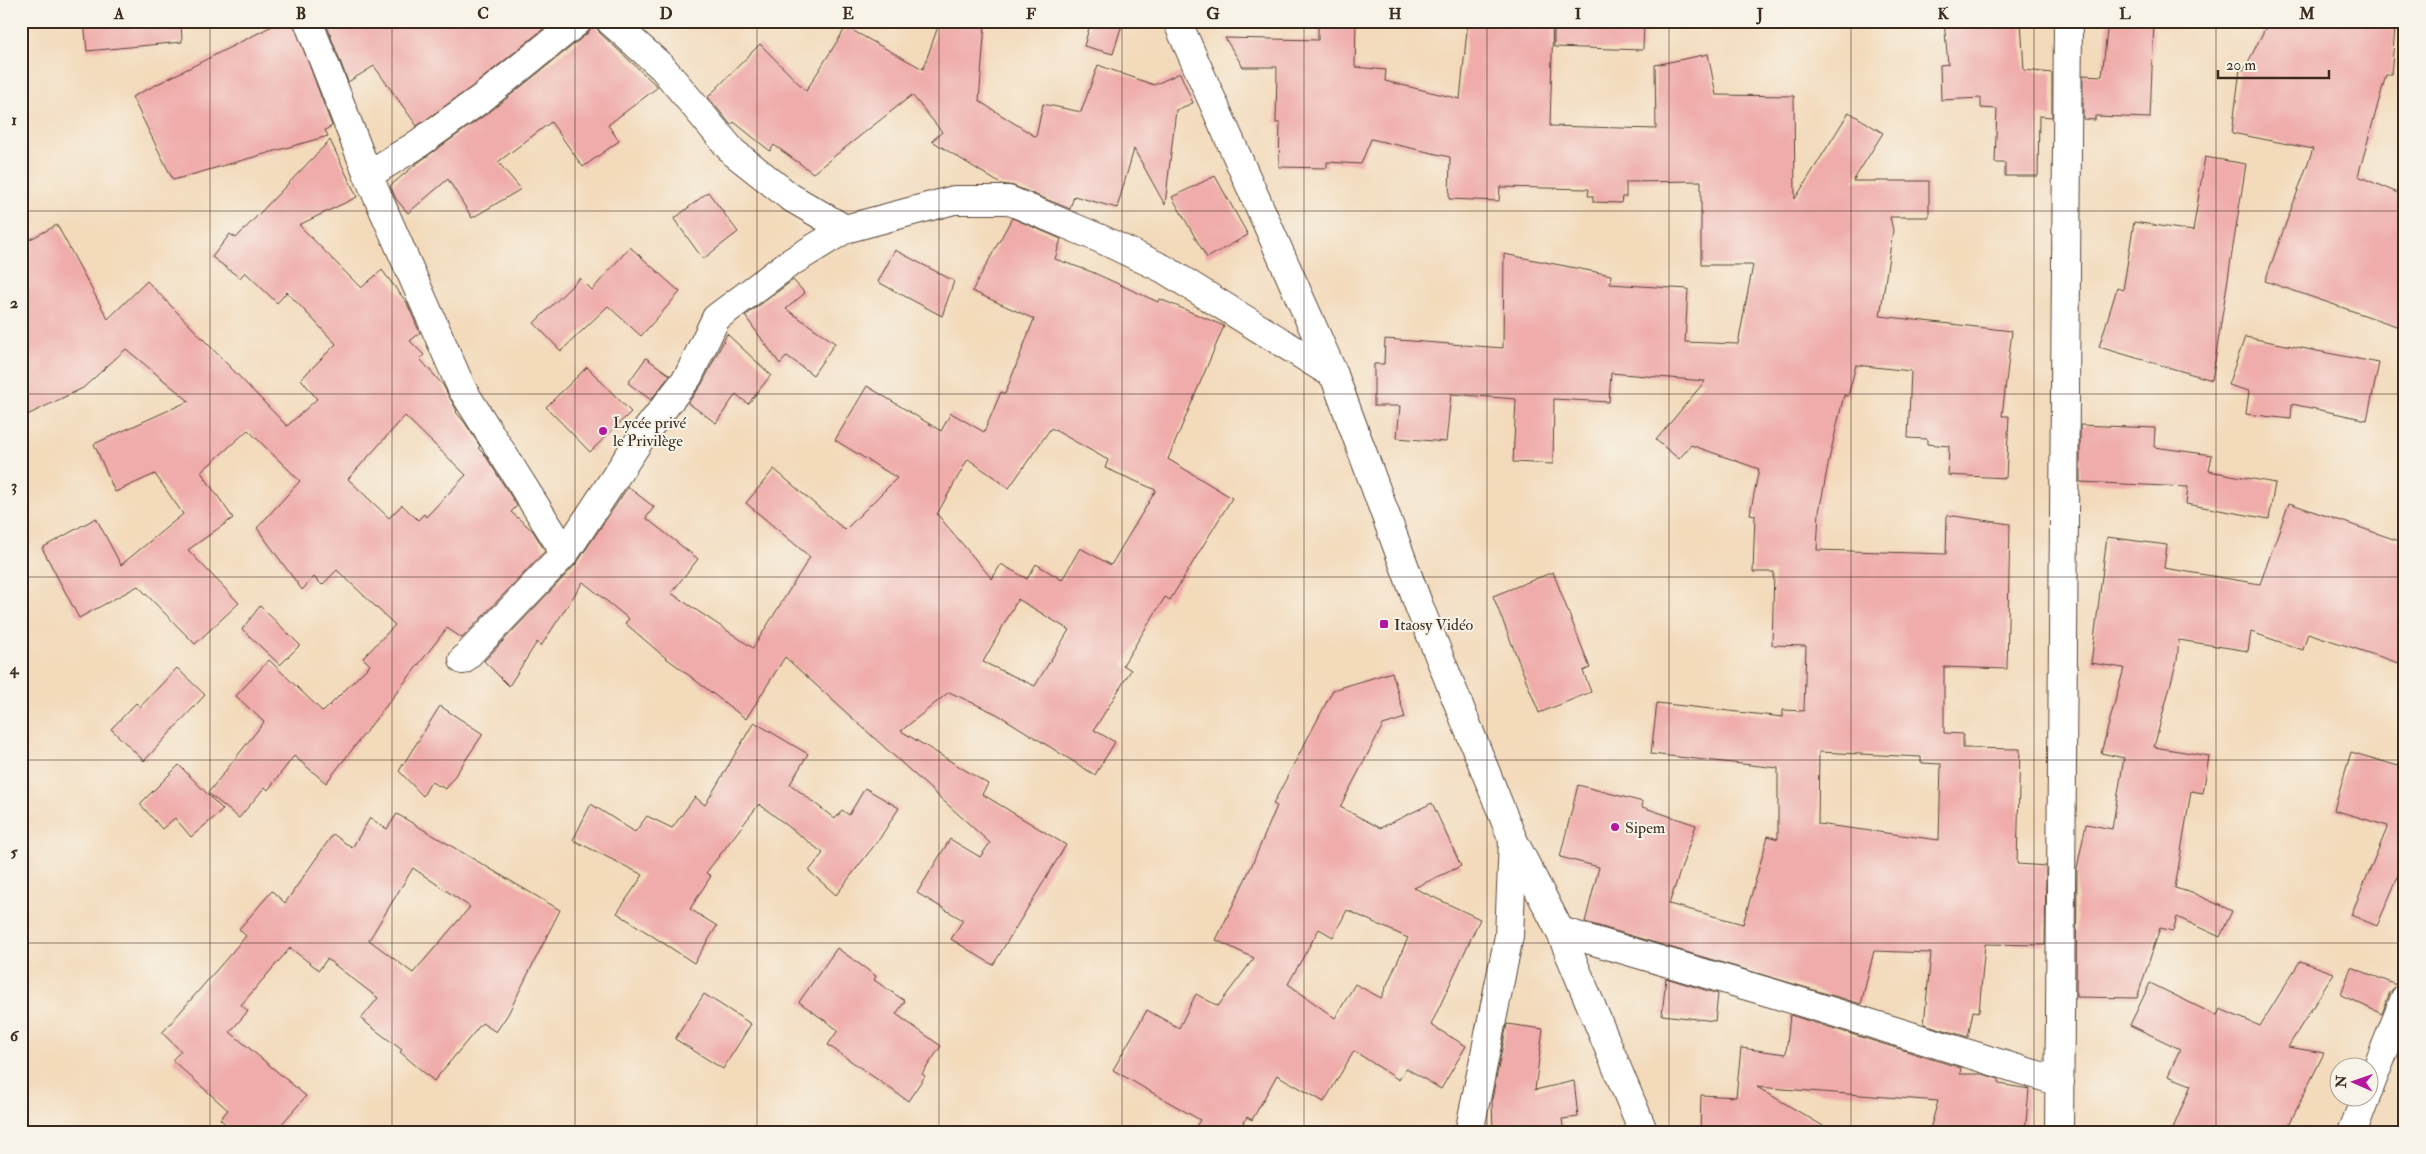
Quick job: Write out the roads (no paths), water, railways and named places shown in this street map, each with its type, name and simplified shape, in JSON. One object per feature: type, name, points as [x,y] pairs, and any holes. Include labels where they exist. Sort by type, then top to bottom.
[{"type":"street","points":[[308,21],[368,174],[462,389],[564,554]]},
{"type":"street","points":[[368,174],[416,146],[482,98],[578,21]]},
{"type":"street","points":[[610,21],[662,67],[733,152],[790,197],[845,228]]},
{"type":"street","points":[[1177,21],[1334,375],[1419,606],[1513,840],[1560,931],[1644,1133]]},
{"type":"street","points":[[2059,1133],[2068,21]]},
{"type":"street","points":[[463,660],[564,554],[645,432],[688,377],[716,318],[788,264],[845,228],[954,200],[1008,200],[1102,239],[1164,270],[1334,375]]},
{"type":"street","points":[[1469,1133],[1509,936],[1513,840]]},
{"type":"street","points":[[1560,931],[1775,994],[2060,1082]]},
{"type":"street","points":[[2378,1066],[2405,998]]},
{"type":"street","points":[[2352,1133],[2362,1106]]},
{"type":"place","name":"Lycée privé le Privilège","points":[[603,431]]},
{"type":"place","name":"Itaosy Vidéo","points":[[1384,624]]},
{"type":"place","name":"Sipem","points":[[1615,827]]}]
